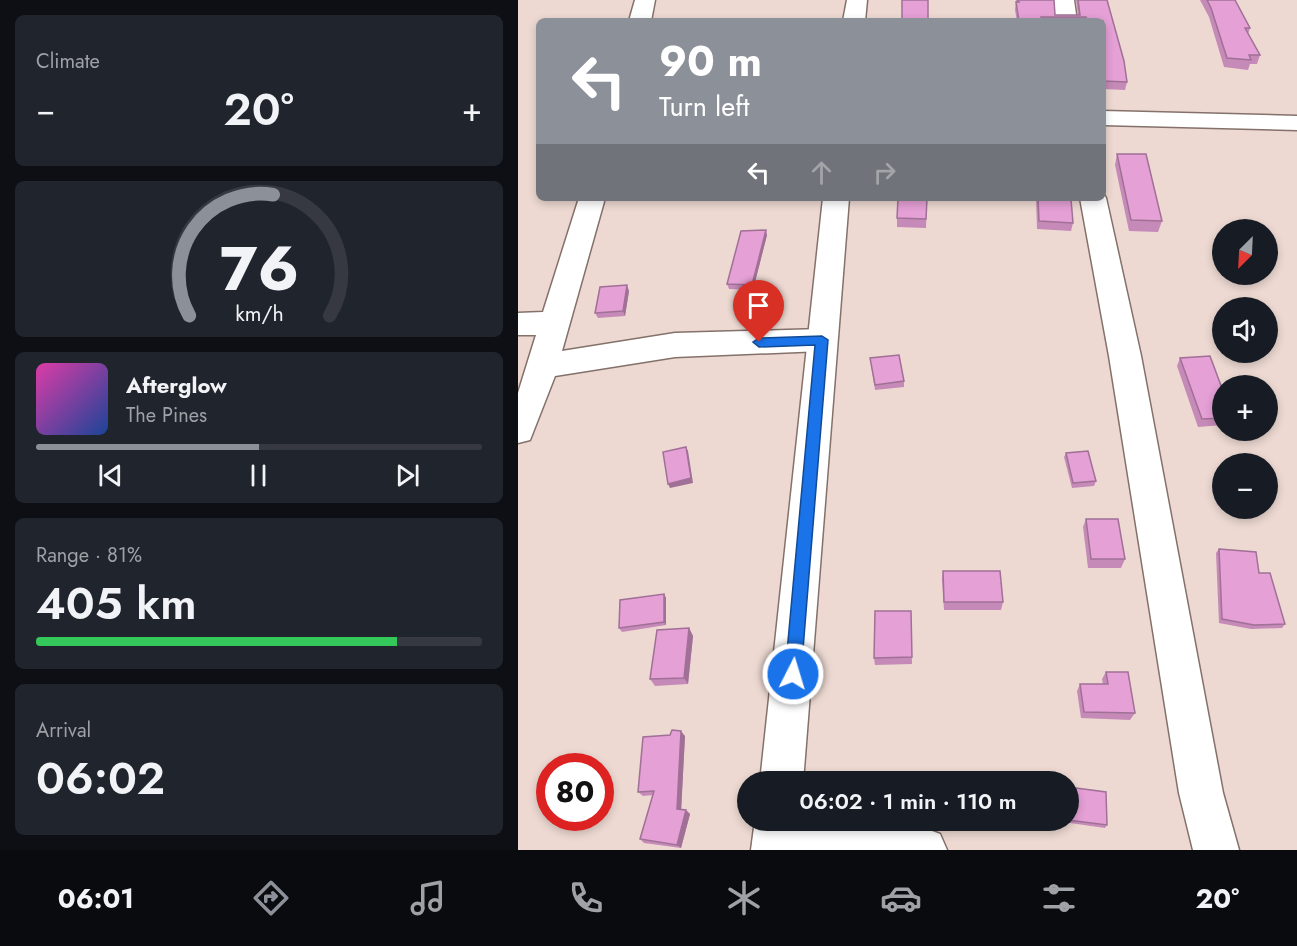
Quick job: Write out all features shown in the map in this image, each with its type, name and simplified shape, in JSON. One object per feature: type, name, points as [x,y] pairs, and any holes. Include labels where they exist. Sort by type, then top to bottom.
[{"type":"main road","points":[[641,18],[645,0]]},
{"type":"main road","points":[[854,18],[857,0]]},
{"type":"main road","points":[[1064,0],[1066,18]]},
{"type":"main road","points":[[1106,118],[1298,123]]},
{"type":"main road","points":[[518,430],[542,366],[591,201]]},
{"type":"main road","points":[[782,771],[836,201]]},
{"type":"main road","points":[[1094,201],[1125,356],[1201,793],[1216,850]]},
{"type":"main road","points":[[518,324],[555,323]]},
{"type":"main road","points":[[542,366],[675,345],[822,340]]},
{"type":"main road","points":[[775,834],[924,850]]},
{"type":"building","points":[[902,0],[928,0],[928,18],[902,18]]},
{"type":"building","points":[[1018,0],[1054,0],[1055,15],[1080,15],[1078,0],[1107,0],[1124,61],[1127,82],[1106,81],[1106,18],[1019,18],[1016,2],[1019,2]]},
{"type":"building","points":[[1207,0],[1235,0],[1250,28],[1245,28],[1260,55],[1249,55],[1251,60],[1227,58]]},
{"type":"building","points":[[1117,154],[1146,154],[1162,221],[1131,220]]},
{"type":"building","points":[[898,201],[927,201],[926,219],[897,218]]},
{"type":"building","points":[[1038,201],[1071,201],[1073,223],[1039,221]]},
{"type":"building","points":[[766,230],[752,285],[727,284],[741,231]]},
{"type":"building","points":[[627,285],[623,311],[595,313],[600,287]]},
{"type":"building","points":[[899,355],[904,381],[875,385],[870,358]]},
{"type":"building","points":[[1210,356],[1217,375],[1212,375],[1212,419],[1202,419],[1180,358]]},
{"type":"building","points":[[686,447],[691,478],[668,484],[663,452]]},
{"type":"building","points":[[1088,451],[1096,481],[1073,483],[1066,453]]},
{"type":"building","points":[[1086,519],[1118,519],[1125,559],[1091,559]]},
{"type":"building","points":[[1219,549],[1256,552],[1259,573],[1270,573],[1285,624],[1254,625],[1222,619]]},
{"type":"building","points":[[943,571],[1000,571],[1003,602],[944,602]]},
{"type":"building","points":[[664,594],[664,622],[619,628],[620,600]]},
{"type":"building","points":[[875,611],[911,611],[912,657],[874,658]]},
{"type":"building","points":[[689,628],[684,678],[650,679],[657,630]]},
{"type":"building","points":[[1106,672],[1128,672],[1135,713],[1084,712],[1080,684],[1108,684]]},
{"type":"building","points":[[672,730],[681,731],[677,809],[686,810],[677,845],[640,839],[654,791],[638,792],[643,737],[670,735]]},
{"type":"building","points":[[1079,788],[1106,792],[1107,825],[1079,821]]},
{"type":"route","points":[[759,342],[822,340],[793,674]]}]
